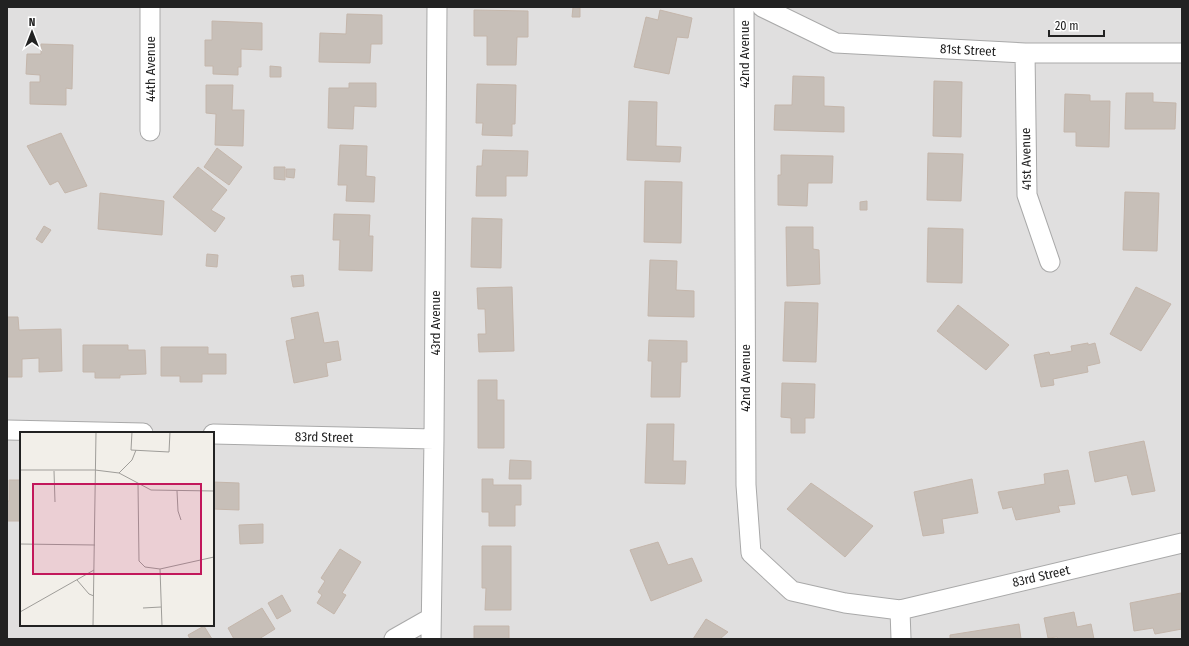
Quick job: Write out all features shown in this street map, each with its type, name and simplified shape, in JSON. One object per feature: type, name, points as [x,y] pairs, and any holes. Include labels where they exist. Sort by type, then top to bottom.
[{"type":"street","name":"44th Avenue","points":[[150,7],[150,131]]},
{"type":"street","name":"43rd Avenue","points":[[431,639],[438,7]]},
{"type":"street","name":"42nd Avenue","points":[[744,7],[746,485],[751,553],[792,592],[845,603],[900,610]]},
{"type":"street","name":"81st Street","points":[[762,7],[836,43],[1025,53],[1182,52]]},
{"type":"street","name":"41st Avenue","points":[[1025,53],[1026,195],[1050,262]]},
{"type":"street","points":[[7,430],[98,432]]},
{"type":"street","name":"83rd Street","points":[[214,434],[434,439]]},
{"type":"street","name":"83rd Street","points":[[900,610],[1182,543]]},
{"type":"street","points":[[900,610],[901,639]]},
{"type":"street","points":[[394,639],[431,618]]},
{"type":"shaded area","points":[[7,7],[1182,7],[1182,639],[7,639]]},
{"type":"building","points":[[573,7],[580,8],[580,17],[572,17]]},
{"type":"building","points":[[474,10],[528,11],[528,37],[517,37],[516,65],[487,65],[487,36],[474,36]]},
{"type":"building","points":[[660,10],[692,18],[688,38],[677,37],[669,74],[634,67],[646,17],[658,20]]},
{"type":"building","points":[[347,14],[382,15],[382,44],[371,44],[370,63],[319,62],[320,33],[346,34]]},
{"type":"building","points":[[212,21],[262,23],[262,50],[241,49],[241,67],[238,67],[238,75],[213,74],[213,66],[205,66],[205,40],[212,40]]},
{"type":"building","points":[[41,44],[73,45],[72,89],[66,88],[66,105],[30,104],[30,82],[40,82],[40,75],[26,74],[27,54],[41,54]]},
{"type":"building","points":[[270,66],[281,67],[281,77],[270,77]]},
{"type":"building","points":[[793,76],[824,77],[824,106],[844,107],[844,132],[774,130],[775,105],[792,105]]},
{"type":"building","points":[[934,81],[962,82],[961,137],[933,136]]},
{"type":"building","points":[[349,83],[376,83],[376,107],[354,106],[353,129],[328,128],[329,88],[349,88]]},
{"type":"building","points":[[477,84],[516,85],[515,124],[512,124],[512,136],[482,135],[483,123],[476,123]]},
{"type":"building","points":[[206,85],[233,85],[232,110],[244,110],[243,146],[215,145],[216,114],[206,113]]},
{"type":"building","points":[[1126,93],[1153,93],[1153,102],[1176,103],[1175,129],[1125,129]]},
{"type":"building","points":[[1065,94],[1090,95],[1090,101],[1110,101],[1109,147],[1076,146],[1076,132],[1064,132]]},
{"type":"building","points":[[629,101],[657,102],[656,146],[681,147],[680,162],[627,160]]},
{"type":"building","points":[[61,133],[87,186],[65,193],[58,181],[50,185],[27,146]]},
{"type":"building","points":[[340,145],[367,146],[366,176],[375,177],[374,202],[346,201],[347,185],[338,185]]},
{"type":"building","points":[[217,148],[242,167],[229,185],[204,167]]},
{"type":"building","points":[[483,150],[528,151],[527,176],[506,176],[506,196],[476,196],[477,166],[482,166]]},
{"type":"building","points":[[928,153],[963,154],[961,201],[927,200]]},
{"type":"building","points":[[781,155],[833,156],[832,183],[808,183],[807,206],[778,205],[778,175],[781,175]]},
{"type":"building","points":[[198,167],[227,190],[211,210],[225,218],[215,232],[173,197]]},
{"type":"building","points":[[274,167],[285,167],[285,180],[274,179]]},
{"type":"building","points":[[286,169],[295,169],[294,178],[286,177]]},
{"type":"building","points":[[645,181],[682,182],[681,243],[644,242]]},
{"type":"building","points":[[1125,192],[1159,193],[1157,251],[1123,250]]},
{"type":"building","points":[[100,193],[164,201],[162,235],[98,229]]},
{"type":"building","points":[[867,201],[867,210],[860,210],[860,202]]},
{"type":"building","points":[[334,214],[370,215],[369,236],[373,236],[372,271],[339,270],[340,240],[333,240]]},
{"type":"building","points":[[472,218],[502,219],[501,268],[471,267]]},
{"type":"building","points":[[44,226],[51,230],[42,243],[36,239]]},
{"type":"building","points":[[786,227],[813,227],[813,249],[819,250],[820,284],[787,286]]},
{"type":"building","points":[[928,228],[963,229],[962,283],[927,282]]},
{"type":"building","points":[[207,254],[218,255],[217,267],[206,266]]},
{"type":"building","points":[[650,260],[677,261],[676,290],[694,291],[694,317],[648,316]]},
{"type":"building","points":[[303,275],[304,286],[293,287],[291,276]]},
{"type":"building","points":[[512,287],[514,351],[479,352],[478,334],[486,334],[485,309],[478,309],[477,288]]},
{"type":"building","points":[[1136,287],[1171,304],[1141,351],[1110,334]]},
{"type":"building","points":[[785,302],[818,303],[816,362],[783,361]]},
{"type":"building","points":[[958,305],[1009,345],[986,370],[937,331]]},
{"type":"building","points":[[318,312],[324,343],[338,341],[341,360],[326,363],[328,376],[294,383],[286,341],[295,339],[291,318]]},
{"type":"building","points":[[7,317],[18,317],[19,330],[61,329],[62,371],[39,372],[39,358],[22,359],[22,377],[7,377]]},
{"type":"building","points":[[649,340],[687,341],[687,362],[681,362],[680,397],[651,397],[652,361],[648,361]]},
{"type":"building","points":[[1088,343],[1088,345],[1095,343],[1100,363],[1087,366],[1088,372],[1053,379],[1054,385],[1041,387],[1034,355],[1049,352],[1050,355],[1072,351],[1071,346]]},
{"type":"building","points":[[83,345],[128,345],[128,350],[145,350],[146,374],[120,375],[120,378],[95,378],[95,372],[83,372]]},
{"type":"building","points":[[161,347],[208,347],[208,354],[226,354],[226,374],[202,374],[202,382],[180,382],[180,376],[161,376]]},
{"type":"building","points":[[478,380],[497,380],[497,400],[504,400],[504,448],[478,448]]},
{"type":"building","points":[[782,383],[815,384],[814,418],[805,418],[805,433],[791,433],[791,418],[781,417]]},
{"type":"building","points":[[647,424],[674,424],[673,461],[686,461],[685,484],[645,483]]},
{"type":"building","points":[[1144,441],[1155,491],[1132,495],[1127,475],[1095,482],[1089,452]]},
{"type":"building","points":[[510,460],[531,461],[531,479],[509,479]]},
{"type":"building","points":[[1068,470],[1075,504],[1058,506],[1060,512],[1016,520],[1012,507],[1003,509],[998,492],[1045,484],[1044,474]]},
{"type":"building","points":[[482,479],[493,479],[493,485],[521,485],[521,505],[515,505],[515,526],[489,526],[489,512],[482,512]]},
{"type":"building","points":[[972,479],[978,513],[942,519],[944,533],[923,536],[914,492]]},
{"type":"building","points":[[9,480],[20,480],[20,521],[7,521],[7,501],[9,501]]},
{"type":"building","points":[[214,482],[239,483],[239,510],[214,509]]},
{"type":"building","points":[[811,483],[873,526],[845,557],[787,509]]},
{"type":"building","points":[[263,524],[263,543],[240,544],[239,525]]},
{"type":"building","points":[[658,542],[668,565],[692,558],[702,581],[651,601],[630,550]]},
{"type":"building","points":[[482,546],[511,546],[511,610],[485,610],[486,588],[482,588]]},
{"type":"building","points":[[340,549],[361,562],[342,593],[346,595],[334,614],[317,603],[322,595],[318,592],[325,581],[321,578]]},
{"type":"building","points":[[1181,593],[1182,629],[1155,634],[1153,628],[1134,631],[1130,603]]},
{"type":"building","points":[[282,595],[291,611],[277,619],[268,603]]},
{"type":"building","points":[[262,608],[275,629],[259,639],[234,639],[228,628]]},
{"type":"building","points":[[1074,612],[1077,627],[1091,624],[1094,639],[1048,638],[1044,618]]},
{"type":"building","points":[[706,619],[728,632],[720,639],[693,639]]},
{"type":"building","points":[[1019,624],[1021,639],[950,639],[950,635]]},
{"type":"building","points":[[204,626],[212,639],[190,639],[188,635]]},
{"type":"building","points":[[474,626],[509,626],[509,639],[474,639]]}]
